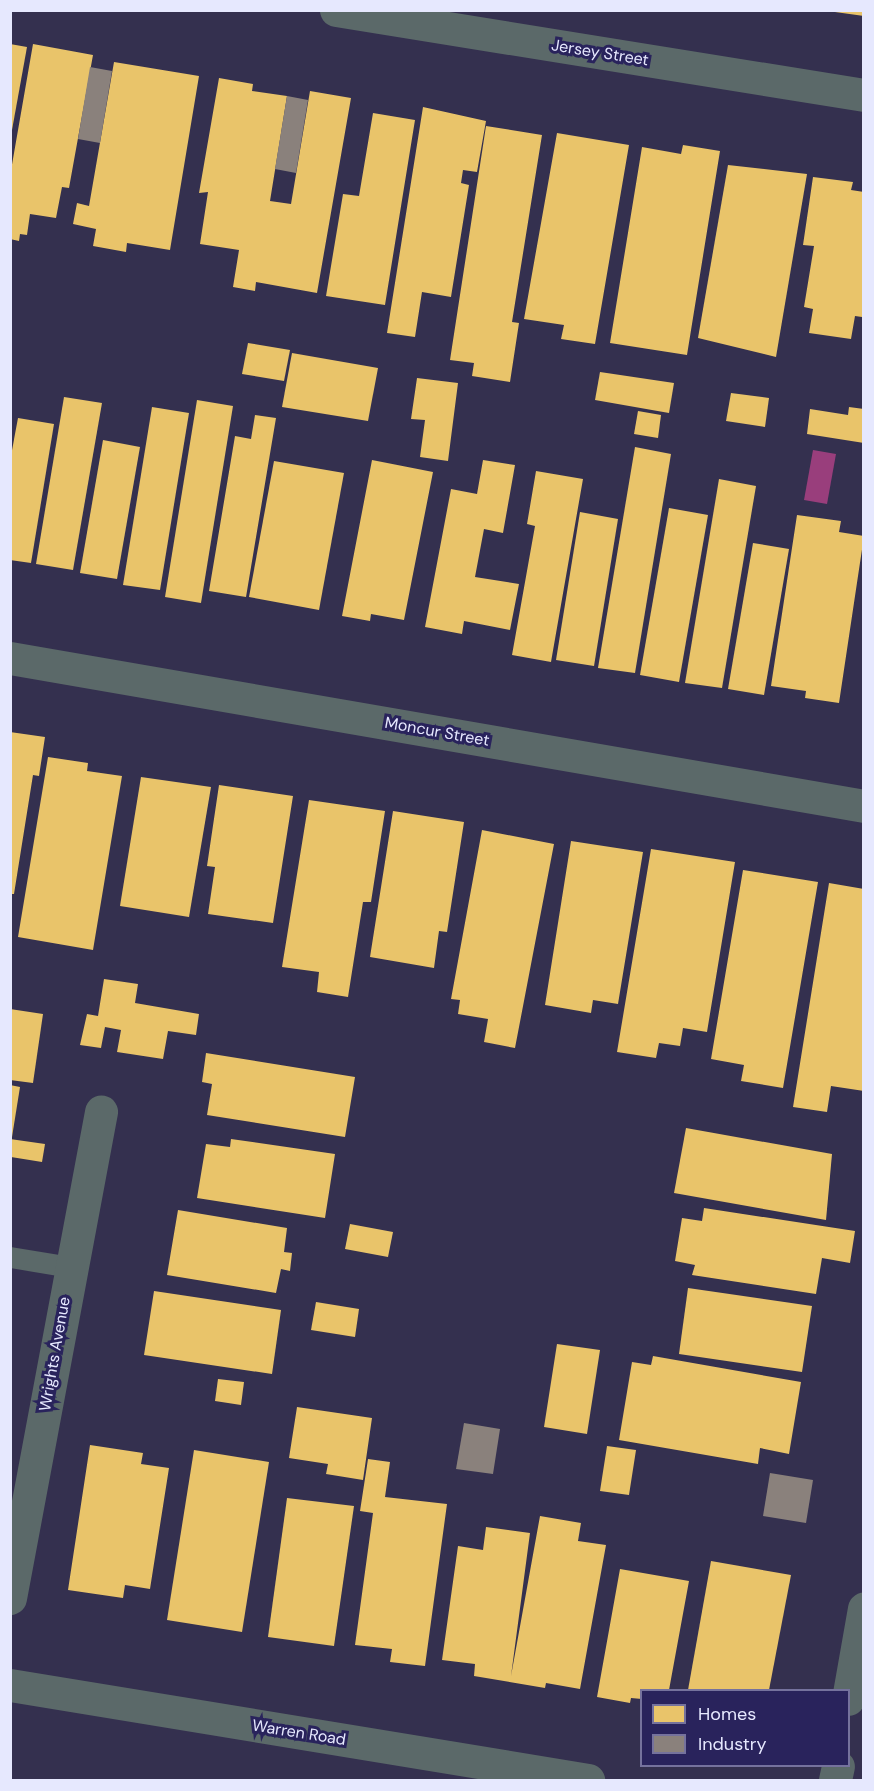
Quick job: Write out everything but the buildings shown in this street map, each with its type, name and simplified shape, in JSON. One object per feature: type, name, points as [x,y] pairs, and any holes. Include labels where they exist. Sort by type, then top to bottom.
[{"type":"street","name":"Jersey Street","points":[[336,10],[864,95]]},
{"type":"street","name":"Moncur Street","points":[[10,658],[864,806]]},
{"type":"street","name":"Wrights Avenue","points":[[10,1598],[101,1110]]},
{"type":"street","points":[[850,1693],[864,1608]]},
{"type":"street","name":"Warren Road","points":[[10,1685],[588,1780]]},
{"type":"lane","points":[[10,1257],[71,1267]]},
{"type":"shaded area","points":[[813,450],[836,454],[827,504],[804,500]]}]
